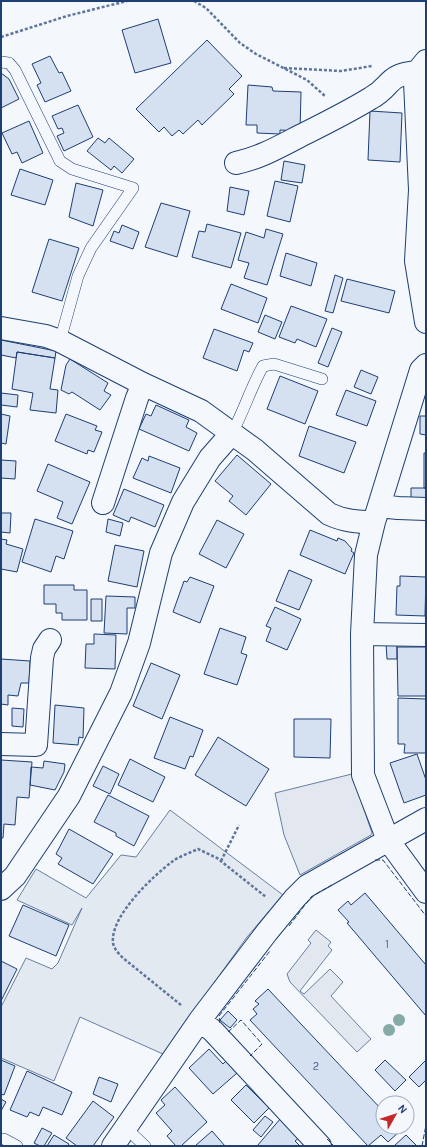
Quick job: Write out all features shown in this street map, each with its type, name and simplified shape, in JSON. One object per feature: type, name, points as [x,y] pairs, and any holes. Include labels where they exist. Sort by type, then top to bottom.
[{"type":"street","points":[[236,163],[257,158],[344,114],[374,97],[396,76],[422,66]]},
{"type":"street","points":[[422,66],[415,82],[420,190],[416,261],[426,322]]},
{"type":"street","points":[[1,328],[46,336],[60,341],[143,384],[201,411],[232,432],[260,454],[329,514],[340,519],[356,522],[376,514],[426,509]]},
{"type":"street","points":[[426,365],[421,370],[376,514],[366,555],[362,634],[363,775],[388,840],[396,853],[426,892]]},
{"type":"street","points":[[103,503],[136,398],[143,384]]},
{"type":"street","points":[[1,889],[15,876],[69,796],[121,693],[139,643],[161,554],[180,509],[210,458],[232,432]]},
{"type":"street","points":[[362,634],[426,635]]},
{"type":"street","points":[[1,744],[36,746],[42,658],[44,649],[50,640]]},
{"type":"street","points":[[113,1146],[127,1129],[200,1020],[283,912],[307,886],[426,819]]},
{"type":"street","points":[[200,1020],[213,1031],[320,1146]]},
{"type":"lane","points":[[1,62],[8,63],[15,70],[60,161],[72,169],[133,188],[91,248],[78,276],[60,341]]},
{"type":"lane","points":[[232,432],[241,417],[263,366],[274,364],[322,380]]},
{"type":"lane","points":[[127,1129],[145,1146]]},
{"type":"lane","points":[[4,1139],[17,1146]]},
{"type":"path","points":[[1,37],[67,16],[126,1]]},
{"type":"path","points":[[194,1],[206,8],[240,43],[256,54],[307,80]]},
{"type":"path","points":[[283,68],[341,71],[379,64]]},
{"type":"path","points":[[221,861],[239,825]]},
{"type":"path","points":[[200,1020],[123,958],[113,944],[114,934],[128,905],[140,889],[174,860],[198,849],[221,861],[283,912]]},
{"type":"shaded area","points":[[352,774],[372,833],[371,835],[300,875],[284,835],[275,793]]},
{"type":"shaded area","points":[[170,810],[283,895],[247,937],[163,1054],[80,1017],[54,1081],[1,1058],[1,1007],[26,958],[52,969],[58,963],[82,908],[72,925],[17,900],[36,869],[86,898],[121,855],[136,857]]},
{"type":"shaded area","points":[[316,930],[331,942],[328,946],[332,950],[300,991],[304,994],[330,969],[343,982],[331,996],[371,1039],[357,1052],[290,982],[287,974],[311,943],[308,940]]},
{"type":"building","points":[[158,19],[171,63],[135,73],[122,30]]},
{"type":"building","points":[[207,40],[242,76],[229,89],[234,94],[202,125],[198,120],[183,134],[179,130],[172,136],[164,127],[159,132],[136,109]]},
{"type":"building","points":[[50,56],[59,73],[62,72],[71,91],[45,102],[37,85],[41,83],[32,64]]},
{"type":"building","points":[[1,73],[9,79],[19,99],[1,108]]},
{"type":"building","points":[[248,85],[272,87],[273,91],[301,92],[300,131],[280,130],[280,134],[257,133],[257,125],[246,125]]},
{"type":"building","points":[[78,105],[93,137],[64,151],[57,136],[64,133],[62,128],[58,129],[52,116]]},
{"type":"building","points":[[370,111],[402,113],[400,162],[368,160]]},
{"type":"building","points":[[29,121],[43,153],[22,163],[17,152],[12,154],[2,133]]},
{"type":"building","points":[[98,138],[105,143],[109,138],[134,159],[122,173],[114,166],[111,170],[87,151]]},
{"type":"building","points":[[284,161],[305,165],[302,183],[281,180]]},
{"type":"building","points":[[20,169],[53,180],[45,205],[11,195]]},
{"type":"building","points":[[275,181],[298,186],[290,222],[267,216]]},
{"type":"building","points":[[76,183],[103,190],[93,226],[69,217]]},
{"type":"building","points":[[230,187],[249,191],[244,215],[227,211]]},
{"type":"building","points":[[161,203],[190,211],[177,257],[145,247]]},
{"type":"building","points":[[207,224],[241,233],[231,268],[192,257],[199,231],[205,232]]},
{"type":"building","points":[[122,225],[139,232],[133,249],[110,241],[114,231],[119,233]]},
{"type":"building","points":[[266,229],[283,234],[267,285],[244,278],[249,263],[238,260],[246,232],[264,238]]},
{"type":"building","points":[[49,239],[79,248],[62,301],[32,292]]},
{"type":"building","points":[[286,253],[317,263],[311,286],[280,276]]},
{"type":"building","points":[[335,275],[343,278],[333,313],[325,311]]},
{"type":"building","points":[[347,279],[395,291],[389,313],[341,301]]},
{"type":"building","points":[[231,284],[267,298],[258,323],[221,309]]},
{"type":"building","points":[[291,306],[327,319],[316,347],[297,339],[295,343],[279,337]]},
{"type":"building","points":[[265,315],[282,322],[275,339],[258,332]]},
{"type":"building","points":[[332,328],[342,332],[328,367],[318,363]]},
{"type":"building","points":[[214,329],[253,343],[249,352],[244,350],[237,371],[203,358]]},
{"type":"building","points":[[1,340],[56,351],[55,358],[17,352],[16,358],[1,355]]},
{"type":"building","points":[[17,352],[55,358],[50,389],[58,390],[56,413],[30,410],[33,393],[12,389]]},
{"type":"building","points":[[70,359],[108,383],[104,391],[111,395],[100,410],[72,392],[69,394],[61,390],[66,365]]},
{"type":"building","points":[[361,370],[378,377],[371,394],[354,387]]},
{"type":"building","points":[[280,376],[318,391],[305,424],[267,409]]},
{"type":"building","points":[[346,390],[376,401],[367,426],[336,415]]},
{"type":"building","points":[[1,393],[18,395],[17,407],[1,405]]},
{"type":"building","points":[[156,405],[189,420],[186,427],[197,433],[189,451],[139,429],[146,414],[151,416]]},
{"type":"building","points":[[1,414],[10,416],[6,444],[1,443]]},
{"type":"building","points":[[66,414],[97,426],[95,430],[102,432],[94,452],[88,450],[87,454],[55,441]]},
{"type":"building","points":[[420,416],[426,416],[426,435],[420,434]]},
{"type":"building","points":[[309,426],[356,442],[344,473],[299,456]]},
{"type":"building","points":[[424,453],[426,453],[426,488],[424,488]]},
{"type":"building","points":[[237,455],[271,484],[246,515],[229,501],[233,496],[215,481]]},
{"type":"building","points":[[149,456],[180,468],[171,493],[133,478],[142,458],[148,461]]},
{"type":"building","points":[[1,460],[16,461],[15,479],[1,478]]},
{"type":"building","points":[[48,464],[90,482],[72,524],[57,518],[63,502],[37,491]]},
{"type":"building","points":[[411,488],[426,488],[426,499],[411,499]]},
{"type":"building","points":[[124,489],[164,505],[155,527],[131,517],[129,522],[113,515]]},
{"type":"building","points":[[1,513],[11,513],[10,533],[1,532]]},
{"type":"building","points":[[35,519],[73,531],[64,559],[56,556],[51,572],[22,562]]},
{"type":"building","points":[[108,519],[123,523],[120,536],[106,532]]},
{"type":"building","points":[[217,520],[244,534],[226,568],[199,554]]},
{"type":"building","points":[[310,530],[337,541],[338,538],[345,541],[352,549],[351,551],[354,553],[345,574],[300,555]]},
{"type":"building","points":[[1,539],[7,540],[6,544],[23,549],[17,572],[1,569]]},
{"type":"building","points":[[115,545],[144,551],[137,587],[108,581]]},
{"type":"building","points":[[289,570],[312,580],[299,610],[276,601]]},
{"type":"building","points":[[400,576],[426,577],[425,616],[396,615],[397,586],[400,586]]},
{"type":"building","points":[[190,577],[214,586],[200,623],[173,612],[184,581],[187,582]]},
{"type":"building","points":[[44,585],[74,585],[74,590],[87,590],[87,620],[62,620],[62,613],[56,613],[56,604],[44,604]]},
{"type":"building","points":[[106,596],[135,597],[135,608],[127,608],[127,634],[104,633]]},
{"type":"building","points":[[91,599],[102,599],[102,621],[91,621]]},
{"type":"building","points":[[275,607],[301,619],[287,650],[266,641],[271,628],[266,626]]},
{"type":"building","points":[[220,628],[246,637],[241,653],[247,655],[237,685],[204,674]]},
{"type":"building","points":[[94,634],[116,635],[115,669],[85,668],[86,644],[94,644]]},
{"type":"building","points":[[386,643],[397,643],[397,659],[387,659]]},
{"type":"building","points":[[397,647],[426,647],[426,696],[398,696]]},
{"type":"building","points":[[1,659],[30,661],[29,683],[21,683],[18,696],[8,695],[8,705],[1,704]]},
{"type":"building","points":[[151,663],[180,675],[162,719],[133,706]]},
{"type":"building","points":[[398,698],[426,699],[426,753],[404,753],[405,744],[398,744]]},
{"type":"building","points":[[55,705],[84,708],[83,738],[79,737],[78,745],[53,743]]},
{"type":"building","points":[[12,708],[24,709],[23,727],[12,726]]},
{"type":"building","points":[[170,717],[203,730],[193,757],[190,756],[185,769],[154,758]]},
{"type":"building","points":[[294,719],[331,719],[330,758],[294,757]]},
{"type":"building","points":[[218,737],[269,769],[246,806],[195,775]]},
{"type":"building","points":[[417,754],[426,780],[426,795],[404,803],[390,763]]},
{"type":"building","points":[[130,759],[165,777],[153,802],[118,785]]},
{"type":"building","points":[[1,760],[32,762],[29,798],[17,797],[15,825],[4,824],[3,838],[1,838]]},
{"type":"building","points":[[44,761],[65,764],[64,772],[55,790],[30,785],[31,767],[43,768]]},
{"type":"building","points":[[103,766],[119,774],[110,794],[93,786]]},
{"type":"building","points":[[108,795],[149,816],[134,846],[116,836],[116,833],[94,822]]},
{"type":"building","points":[[69,829],[113,854],[93,884],[58,864],[62,858],[56,854]]},
{"type":"building","points":[[365,893],[426,965],[426,1016],[347,923],[349,922],[338,910],[348,901],[351,905]]},
{"type":"building","points":[[23,905],[69,925],[56,956],[9,936]]},
{"type":"building","points":[[1,961],[17,969],[1,1001]]},
{"type":"building","points":[[268,989],[375,1103],[375,1135],[381,1135],[368,1146],[250,1020],[257,1014],[253,1009],[259,1004],[255,1001]]},
{"type":"building","points":[[228,1011],[237,1020],[230,1028],[220,1020]]},
{"type":"building","points":[[209,1049],[223,1064],[226,1061],[237,1073],[213,1094],[189,1068]]},
{"type":"building","points":[[1,1060],[15,1066],[4,1095],[1,1094]]},
{"type":"building","points":[[385,1060],[406,1080],[395,1091],[375,1070]]},
{"type":"building","points":[[426,1060],[426,1080],[419,1087],[409,1077]]},
{"type":"building","points":[[27,1071],[72,1092],[62,1115],[43,1107],[39,1116],[30,1112],[27,1117],[10,1110]]},
{"type":"building","points":[[99,1077],[118,1084],[111,1102],[93,1094]]},
{"type":"building","points":[[246,1085],[269,1108],[254,1123],[231,1100]]},
{"type":"building","points":[[175,1087],[207,1122],[181,1146],[176,1146],[167,1136],[172,1131],[156,1113],[165,1105],[161,1100]]},
{"type":"building","points":[[1,1099],[6,1102],[1,1111]]},
{"type":"building","points":[[93,1101],[114,1117],[93,1146],[77,1146],[66,1138]]},
{"type":"building","points":[[265,1116],[273,1122],[261,1137],[253,1130]]},
{"type":"building","points":[[281,1118],[299,1138],[295,1141],[300,1146],[257,1146]]},
{"type":"building","points":[[42,1128],[52,1133],[44,1146],[40,1146],[34,1143]]},
{"type":"building","points":[[212,1131],[225,1146],[195,1146]]},
{"type":"building","points":[[54,1135],[69,1144],[68,1146],[47,1146]]},
{"type":"building","points":[[381,1135],[396,1135],[388,1142]]},
{"type":"building","points":[[406,1135],[417,1146],[394,1146]]},
{"type":"fence","points":[[375,860],[383,860],[426,916]]},
{"type":"fence","points":[[289,926],[311,897],[332,885]]},
{"type":"fence","points":[[220,1023],[219,1016],[270,951]]},
{"type":"fence","points":[[228,1032],[241,1020],[262,1044],[250,1056]]},
{"type":"fence","points":[[422,1146],[426,1125]]},
{"type":"fence","points":[[327,1139],[334,1146]]}]
